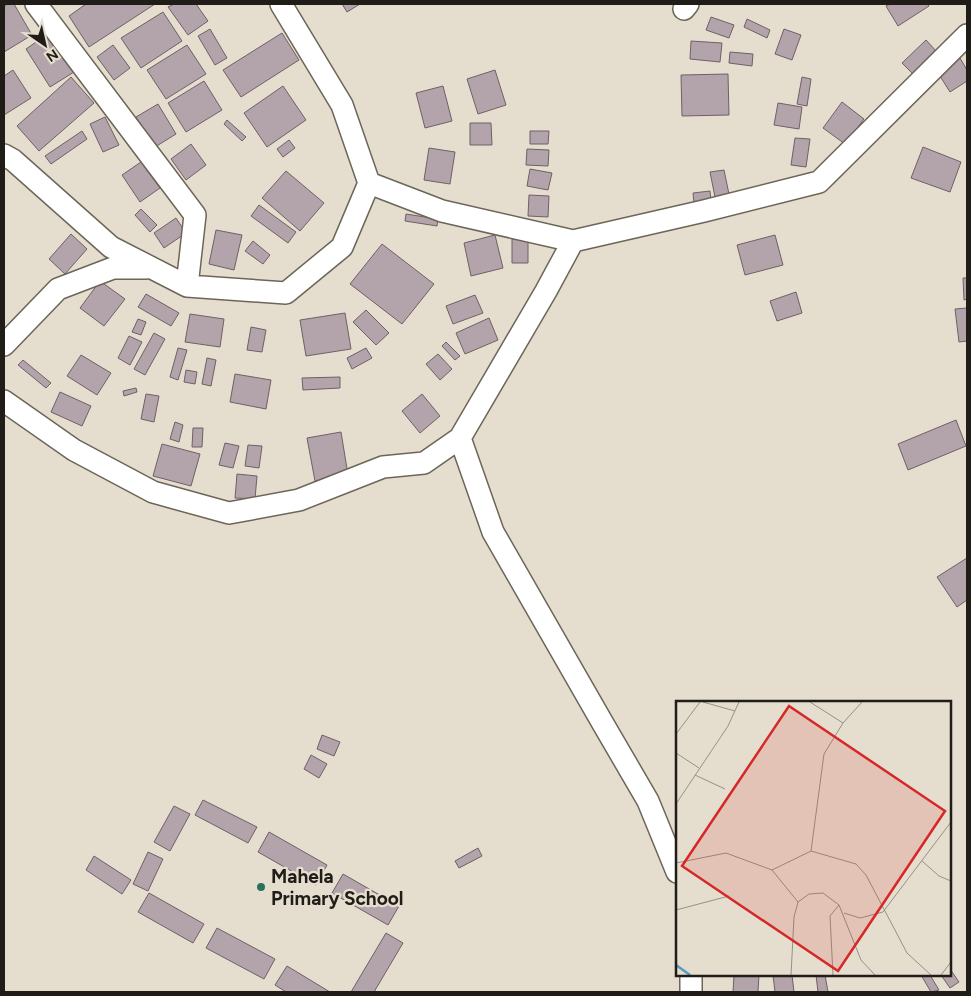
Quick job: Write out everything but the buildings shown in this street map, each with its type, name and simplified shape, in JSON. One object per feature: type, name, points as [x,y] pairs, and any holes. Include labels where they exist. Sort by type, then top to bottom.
[{"type":"street","points":[[36,4],[195,215],[187,286]]},
{"type":"street","points":[[4,154],[111,248],[150,268],[187,286],[286,293],[342,247],[369,183],[342,105],[281,4]]},
{"type":"street","points":[[369,183],[442,212],[573,241],[819,182],[967,35]]},
{"type":"street","points":[[4,401],[74,450],[153,492],[229,513],[299,500],[383,467],[424,463],[460,438],[573,241]]},
{"type":"street","points":[[4,344],[58,289],[112,268],[150,268]]},
{"type":"street","points":[[460,438],[493,532],[648,801],[676,870]]},
{"type":"street","points":[[691,976],[691,992]]},
{"type":"place","name":"Mahela Primary School","points":[[261,887]]}]
